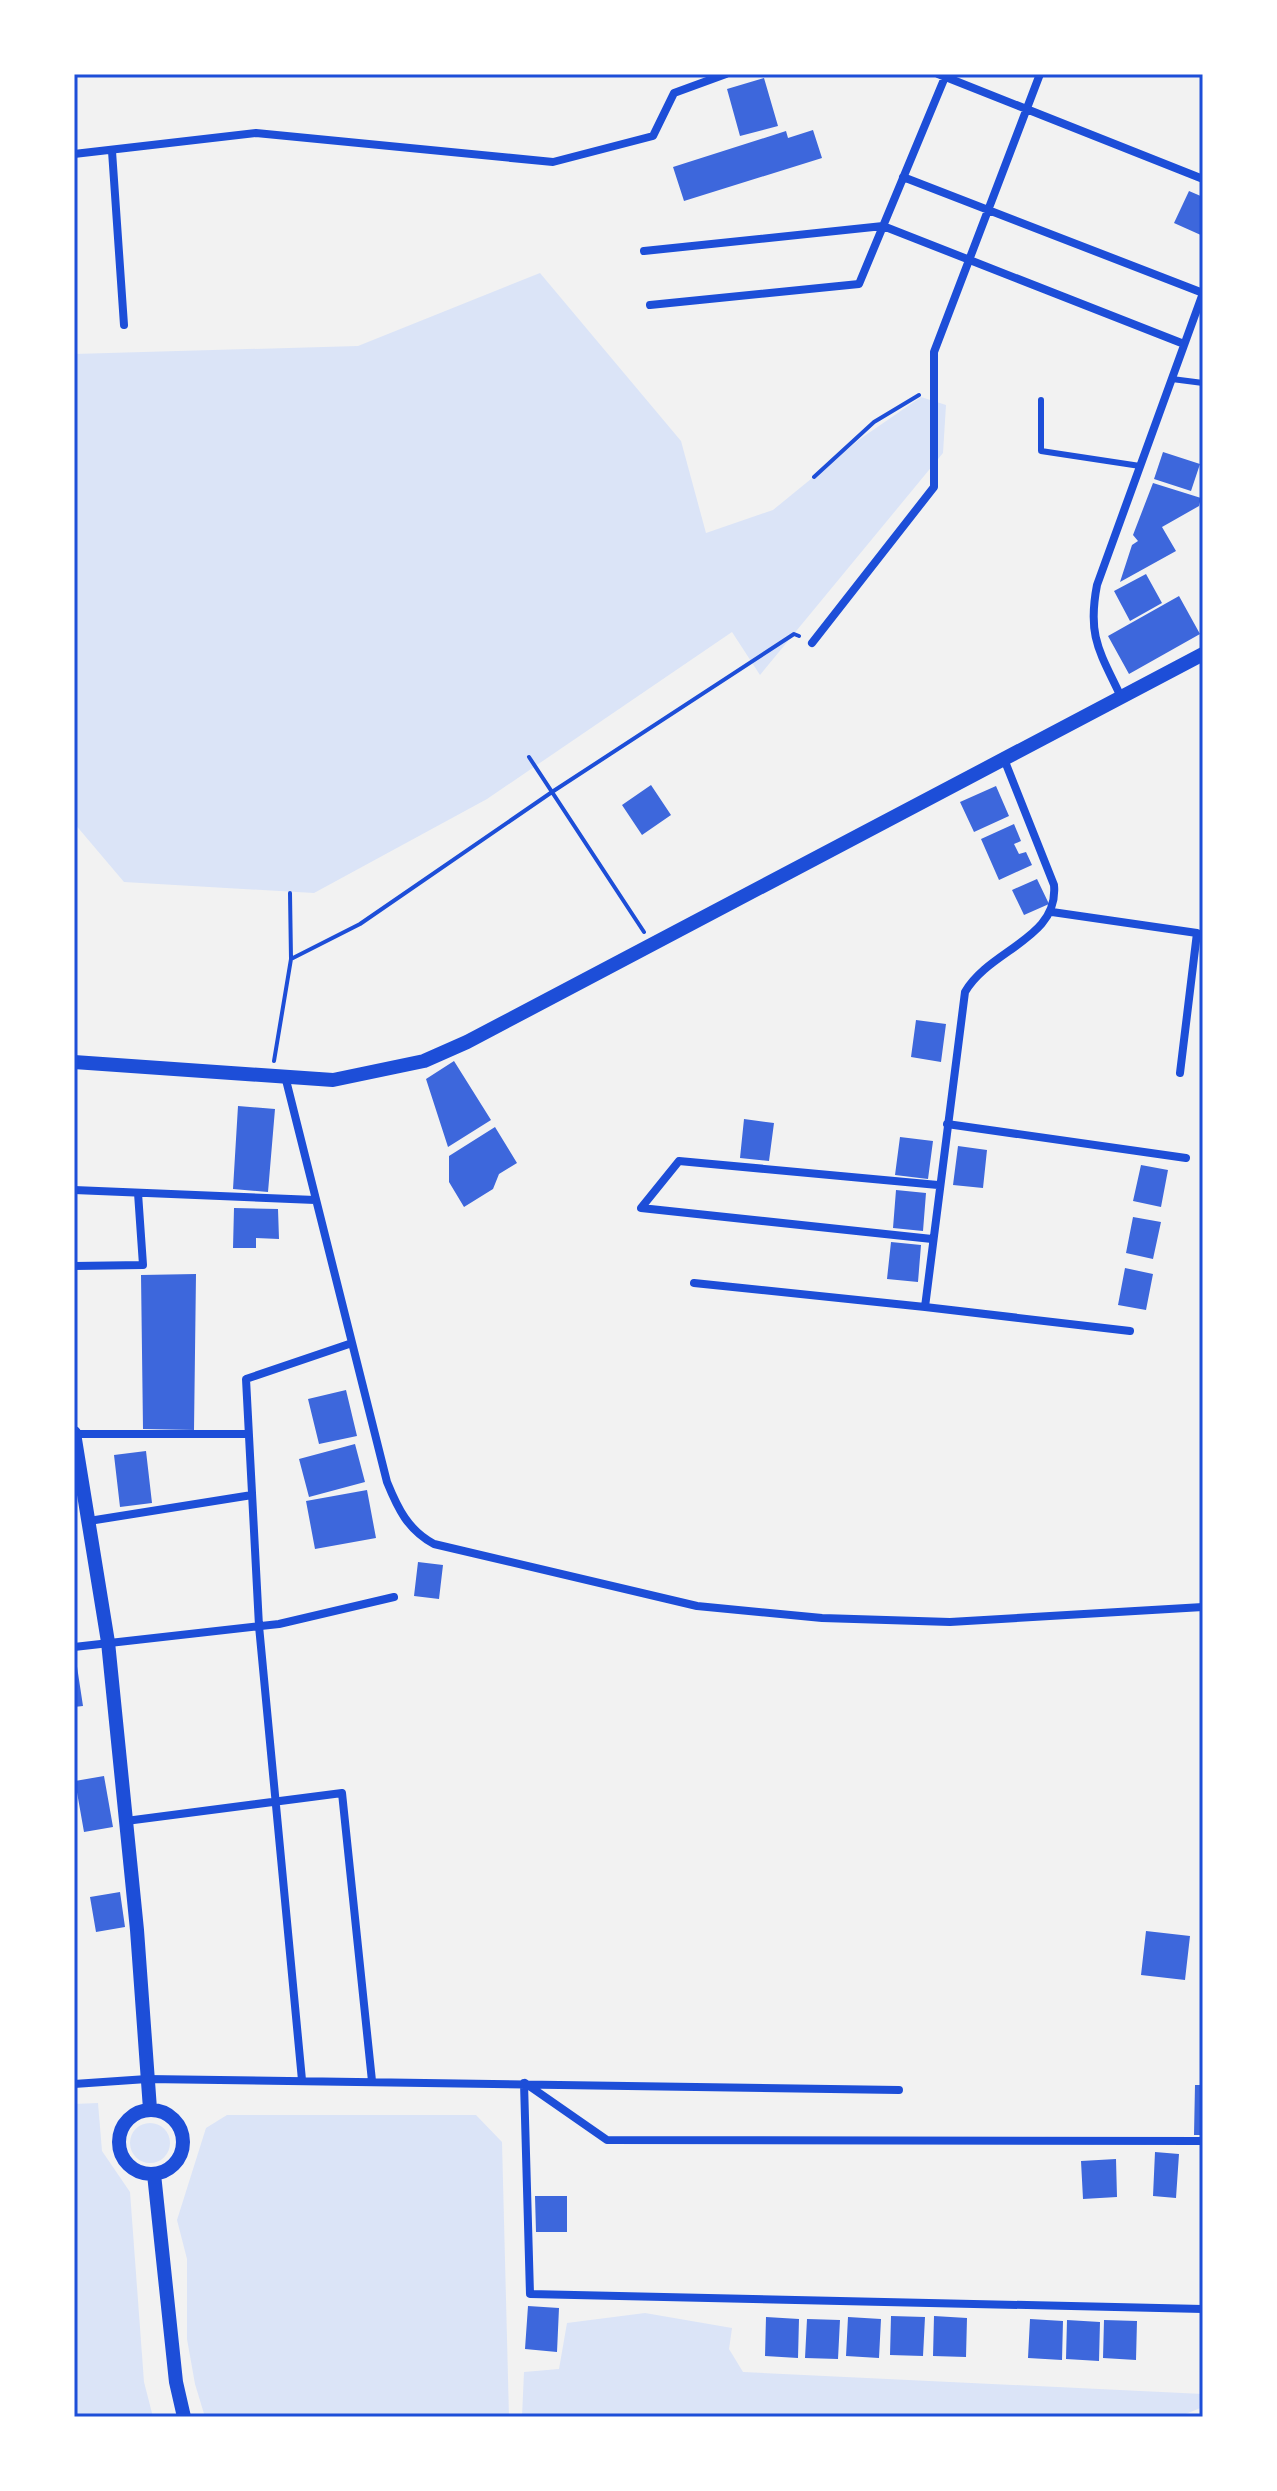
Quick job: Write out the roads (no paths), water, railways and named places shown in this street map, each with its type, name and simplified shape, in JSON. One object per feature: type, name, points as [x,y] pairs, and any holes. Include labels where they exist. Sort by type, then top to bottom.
[{"type":"street","points":[[74,154],[256,133],[553,162],[653,136],[674,93],[726,74]]},
{"type":"street","points":[[812,643],[934,487],[934,352],[1040,74]]},
{"type":"street","points":[[650,305],[859,284],[941,75],[1203,179]]},
{"type":"street","points":[[112,151],[124,325]]},
{"type":"street","points":[[903,177],[1203,293],[1097,585],[1091,613],[1095,640],[1121,697]]},
{"type":"street","points":[[644,251],[883,226],[1184,344]]},
{"type":"street","points":[[74,1062],[279,1079],[333,1080],[376,1074],[424,1061],[1203,654]]},
{"type":"street","points":[[925,1307],[938,1185],[965,992],[984,968],[1038,929],[1052,912],[1054,885],[1004,759]]},
{"type":"street","points":[[1052,912],[1197,933],[1180,1073]]},
{"type":"street","points":[[279,1079],[315,1200],[387,1482],[400,1513],[419,1536],[434,1544],[697,1606],[822,1618],[950,1622],[1203,1607]]},
{"type":"street","points":[[947,1124],[1186,1158]]},
{"type":"street","points":[[932,1239],[641,1208],[679,1161],[938,1185]]},
{"type":"street","points":[[74,1190],[315,1200]]},
{"type":"street","points":[[74,1266],[143,1265],[138,1193]]},
{"type":"street","points":[[694,1283],[1130,1331]]},
{"type":"street","points":[[302,2080],[259,1626],[246,1379],[352,1343]]},
{"type":"street","points":[[150,2109],[108,1642],[74,1433],[248,1434]]},
{"type":"street","points":[[89,1521],[252,1495]]},
{"type":"street","points":[[74,1647],[259,1626],[394,1597]]},
{"type":"street","points":[[126,1821],[342,1793],[372,2081]]},
{"type":"street","points":[[74,2084],[147,2079],[302,2080],[899,2090]]},
{"type":"street","points":[[524,2083],[607,2140],[1203,2141]]},
{"type":"street","points":[[524,2083],[530,2294],[1203,2309]]},
{"type":"street","points":[[150,2109],[160,2110],[178,2124],[183,2145],[174,2165],[154,2174],[144,2173],[127,2162],[119,2144],[124,2124],[139,2111],[150,2109]]},
{"type":"street","points":[[154,2174],[176,2382],[184,2417]]},
{"type":"lane","points":[[1172,379],[1203,383]]},
{"type":"lane","points":[[1041,400],[1041,451],[1140,466]]}]
